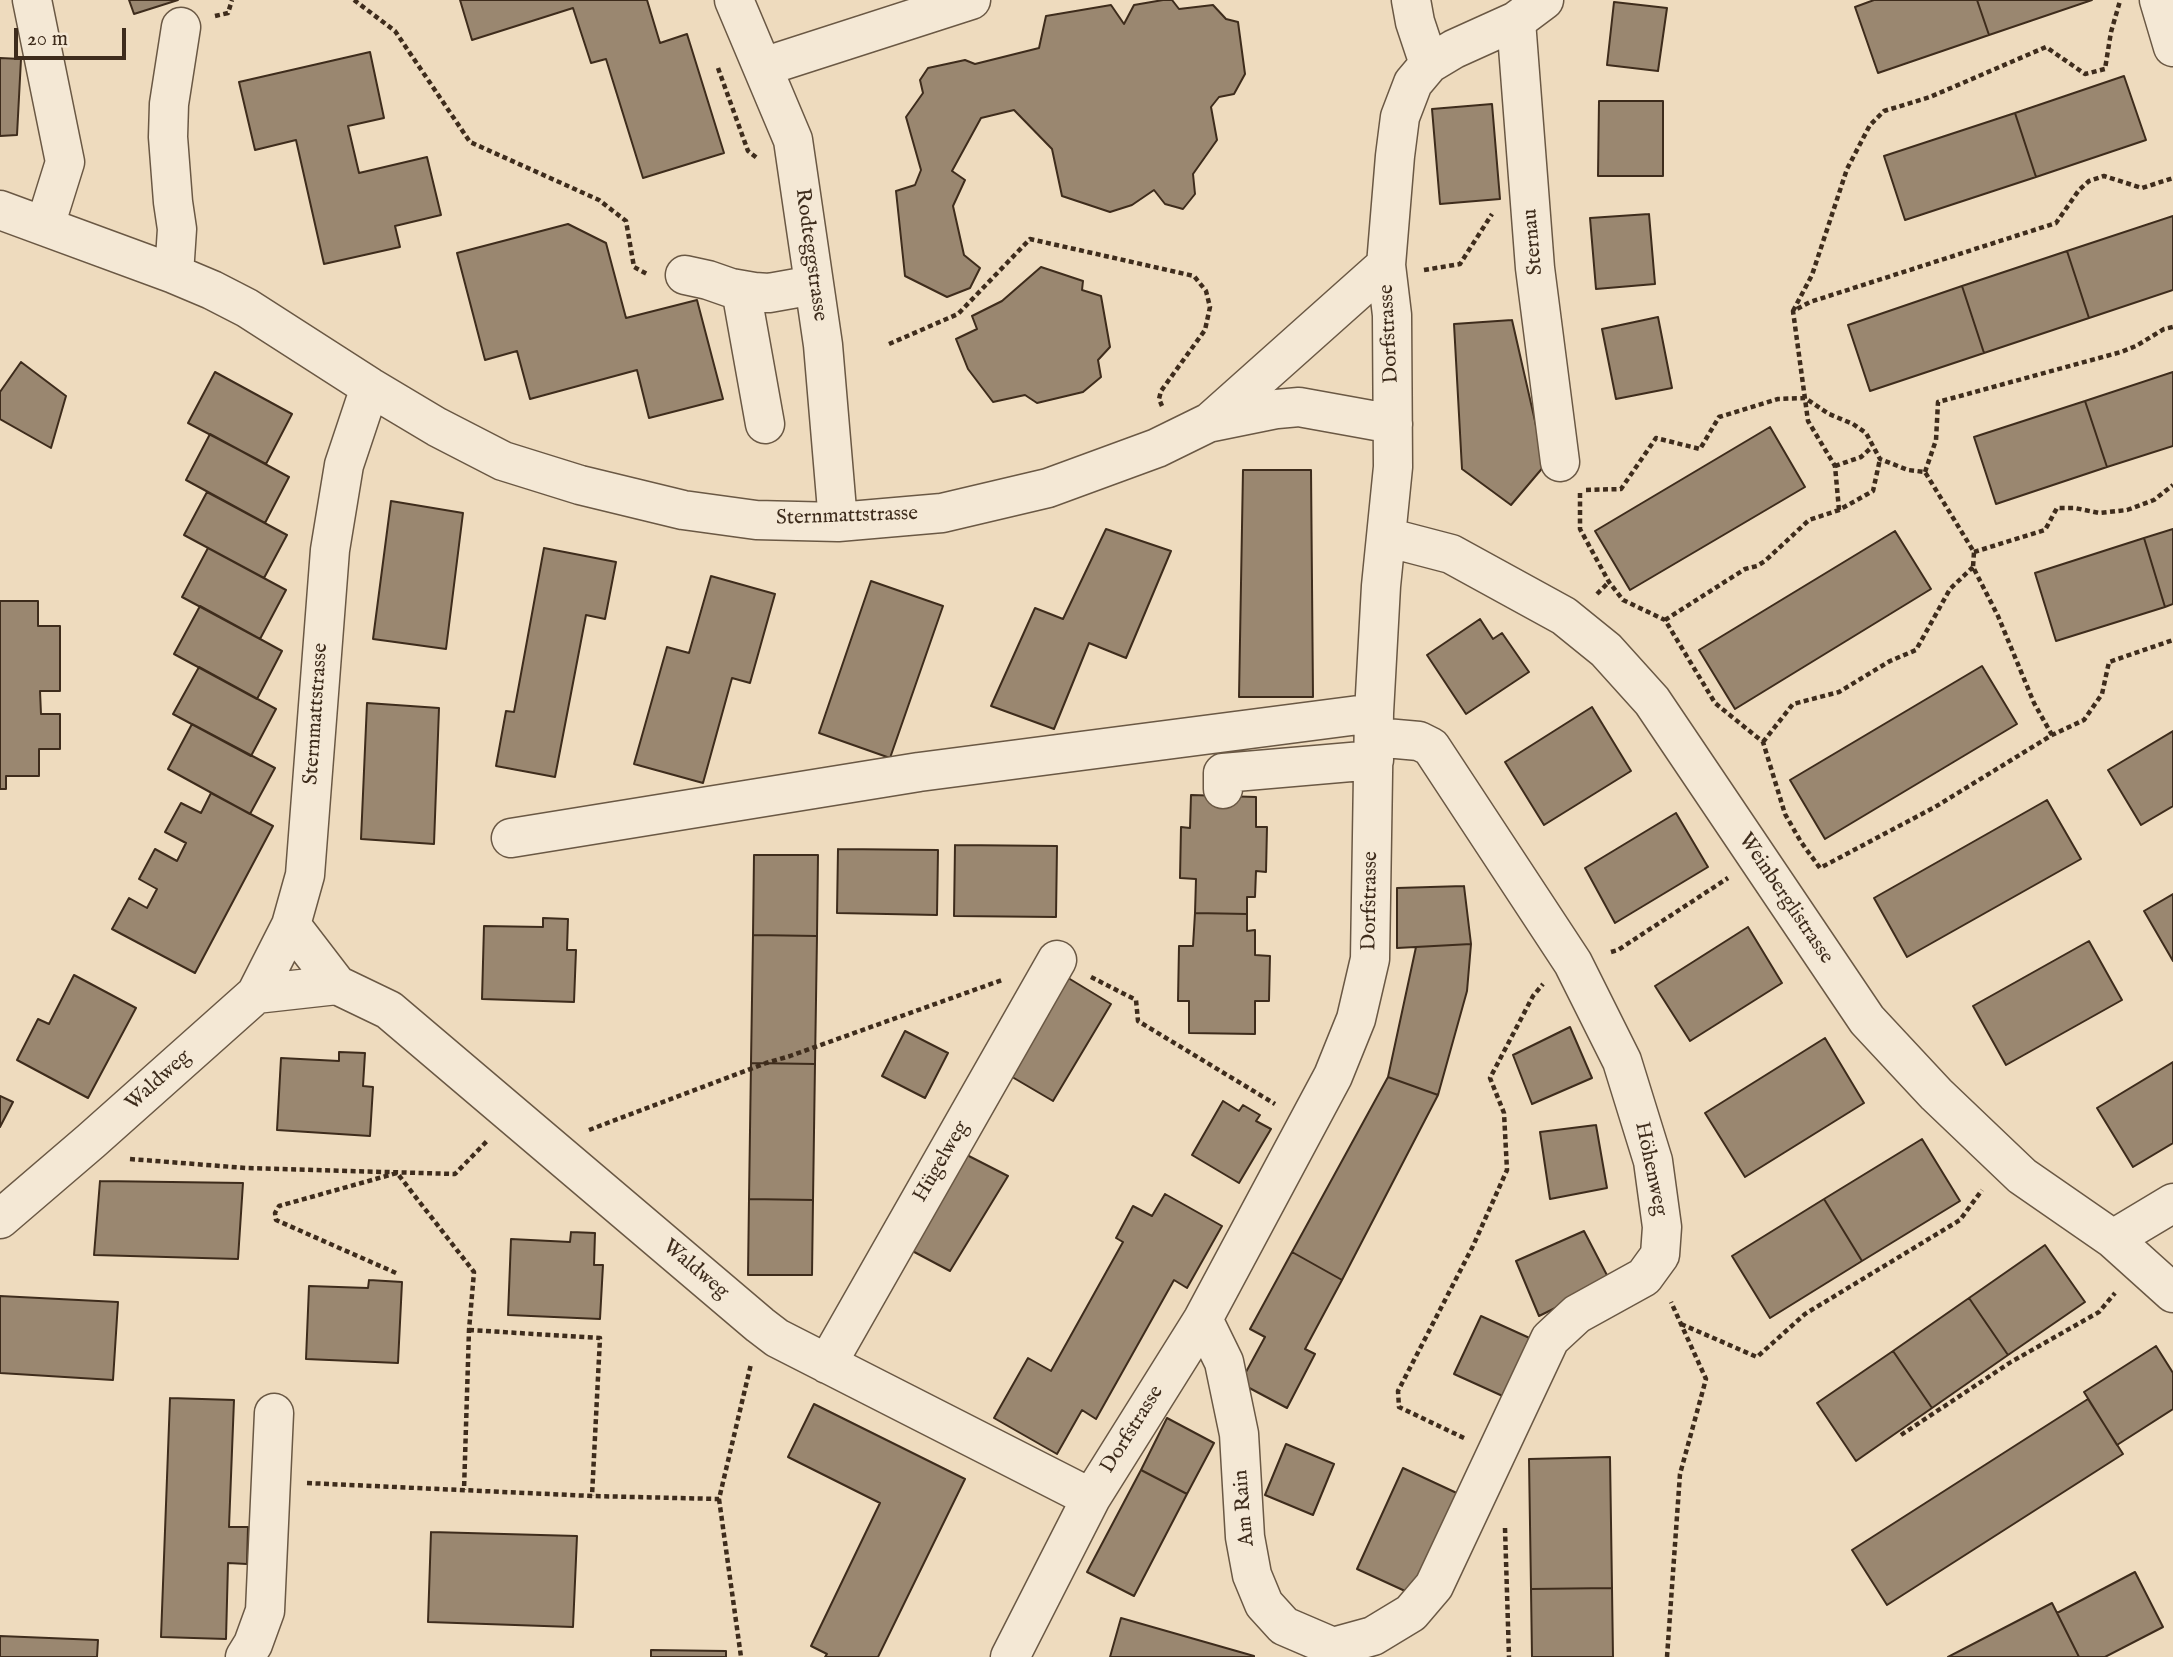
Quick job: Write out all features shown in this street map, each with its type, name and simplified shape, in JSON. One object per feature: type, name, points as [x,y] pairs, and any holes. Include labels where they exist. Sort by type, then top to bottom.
[{"type":"street","points":[[32,0],[65,162],[45,226]]},
{"type":"street","name":"Rodteggstrasse","points":[[734,0],[793,140],[823,345],[838,522]]},
{"type":"street","points":[[762,67],[971,0]]},
{"type":"street","points":[[1411,0],[1415,22],[1429,64],[1530,10]]},
{"type":"street","points":[[2159,0],[2173,47]]},
{"type":"street","name":"Sternau","points":[[1530,10],[1530,204],[1535,268],[1560,462]]},
{"type":"street","points":[[174,274],[177,229],[169,150],[169,104],[181,27]]},
{"type":"street","name":"Dorfstrasse","points":[[1010,1657],[1091,1498],[1203,1318],[1334,1076],[1356,1019],[1370,959],[1374,737],[1381,586],[1393,467],[1392,315],[1405,268],[1395,156],[1400,117],[1413,83],[1429,64]]},
{"type":"street","name":"Sternmattstrasse","points":[[0,210],[174,274],[247,308],[370,387],[464,442],[503,461],[580,485],[683,510],[756,520],[838,522],[942,513],[1048,488],[1157,448],[1208,423],[1405,268]]},
{"type":"street","points":[[685,275],[741,290],[769,293],[814,285]]},
{"type":"street","points":[[741,290],[765,424]]},
{"type":"street","name":"Sternmattstrasse","points":[[256,994],[291,925],[305,874],[330,550],[344,465],[370,387]]},
{"type":"street","name":"Sternmattstrasse","points":[[1208,423],[1299,407],[1393,424]]},
{"type":"street","name":"Weinberglistrasse","points":[[1386,537],[1451,554],[1564,616],[1606,650],[1652,701],[1867,1020],[1936,1094],[2022,1176],[2113,1239],[2173,1293]]},
{"type":"street","points":[[1223,789],[1223,773],[1374,737]]},
{"type":"street","points":[[511,838],[919,772],[1374,737]]},
{"type":"street","name":"Höhenweg","points":[[1374,737],[1419,741],[1431,747],[1571,959],[1622,1060],[1653,1161],[1662,1227],[1660,1255],[1654,1263]]},
{"type":"street","name":"Waldweg","points":[[291,925],[337,985],[389,1010],[777,1338],[1091,1498]]},
{"type":"street","name":"Hügelweg","points":[[827,1364],[1057,960]]},
{"type":"street","points":[[256,994],[337,985]]},
{"type":"street","name":"Waldweg","points":[[0,1219],[256,994]]},
{"type":"street","points":[[2113,1239],[2173,1203]]},
{"type":"street","points":[[1338,1652],[1373,1636],[1411,1613],[1434,1586],[1550,1339],[1577,1314],[1644,1278],[1654,1263]]},
{"type":"street","name":"Am Rain","points":[[1203,1318],[1224,1363],[1239,1434],[1245,1537],[1252,1575],[1264,1604],[1284,1626],[1338,1652]]},
{"type":"street","points":[[245,1657],[253,1644],[265,1611],[274,1413]]},
{"type":"path","points":[[228,13],[232,0]]},
{"type":"path","points":[[354,0],[395,31],[470,142],[598,200],[626,221],[634,267],[658,279],[685,275]]},
{"type":"path","points":[[1839,510],[1835,466],[1808,421],[1793,311],[1812,275],[1847,169],[1870,125],[1884,111],[1930,97],[2046,47],[2085,74],[2105,69],[2120,0]]},
{"type":"path","points":[[1793,311],[1810,302],[2056,223],[2079,190],[2089,181],[2104,176],[2142,188],[2173,178]]},
{"type":"path","points":[[1405,268],[1460,264],[1495,209],[1530,204]]},
{"type":"path","points":[[889,344],[958,314],[1030,240],[1194,276],[1206,291],[1210,307],[1205,330],[1161,391],[1160,399],[1167,416]]},
{"type":"path","points":[[1925,472],[1936,440],[1938,402],[2121,352],[2173,327]]},
{"type":"path","points":[[1925,472],[1908,470],[1880,459],[1871,447],[1866,433],[1805,398],[1778,399],[1719,417],[1700,449],[1656,438],[1621,489],[1580,491],[1580,529],[1609,583],[1623,600],[1665,620],[1715,703],[1763,742],[1785,814],[1820,868],[1951,798],[2052,735],[2084,720],[2102,694],[2109,662],[2173,639]]},
{"type":"path","points":[[1835,466],[1861,457],[1871,447]]},
{"type":"path","points":[[1665,620],[1745,569],[1765,561],[1809,520],[1839,510],[1873,491],[1880,459]]},
{"type":"path","points":[[1925,472],[1974,552],[1973,567],[1998,616],[2034,703],[2052,735]]},
{"type":"path","points":[[1974,552],[2045,530],[2057,508],[2075,508],[2099,513],[2127,510],[2154,500],[2173,485]]},
{"type":"path","points":[[1763,742],[1793,704],[1839,692],[1890,661],[1916,650],[1950,589],[1973,567]]},
{"type":"path","points":[[1496,1454],[1398,1407],[1398,1391],[1473,1246],[1507,1170],[1504,1113],[1490,1078],[1533,996],[1571,959],[1618,950],[1732,876]]},
{"type":"path","points":[[548,1145],[766,1063],[1057,960],[1136,1000],[1138,1021],[1276,1105]]},
{"type":"path","points":[[76,1154],[246,1168],[455,1174],[512,1114]]},
{"type":"path","points":[[396,1273],[276,1220],[275,1213],[279,1206],[397,1172]]},
{"type":"path","points":[[397,1172],[474,1272],[469,1331],[464,1490]]},
{"type":"path","points":[[1681,1324],[1758,1357],[1805,1314],[1960,1220],[1988,1182]]},
{"type":"path","points":[[1654,1263],[1706,1379],[1680,1474],[1667,1657]]},
{"type":"path","points":[[1901,1435],[2011,1362],[2099,1312],[2116,1292]]},
{"type":"path","points":[[741,1657],[719,1499],[760,1325]]},
{"type":"path","points":[[469,1331],[600,1338],[592,1496]]},
{"type":"path","points":[[337,1484],[719,1499]]},
{"type":"path","points":[[1504,1524],[1509,1657]]},
{"type":"building","points":[[129,0],[178,0],[134,14]]},
{"type":"building","points":[[460,0],[647,0],[660,43],[687,34],[724,153],[643,178],[606,59],[591,63],[573,8],[472,40]]},
{"type":"building","points":[[1172,0],[1179,9],[1213,5],[1226,19],[1238,22],[1245,74],[1234,94],[1219,97],[1211,107],[1217,140],[1193,174],[1195,194],[1183,209],[1165,204],[1154,190],[1132,205],[1110,212],[1062,196],[1052,149],[1014,110],[981,118],[952,171],[965,180],[953,206],[964,255],[980,268],[970,288],[947,297],[905,276],[896,191],[915,185],[921,170],[906,117],[923,93],[920,80],[928,68],[965,60],[975,64],[1039,48],[1046,16],[1111,5],[1124,24],[1134,5]]},
{"type":"building","points":[[1874,0],[1977,0],[1989,35],[1878,73],[1855,7]]},
{"type":"building","points":[[1977,0],[2092,0],[1989,35]]},
{"type":"building","points":[[1614,2],[1667,8],[1658,71],[1607,65]]},
{"type":"building","points":[[370,52],[384,118],[348,126],[359,173],[427,157],[441,215],[395,226],[400,247],[324,264],[296,140],[255,150],[239,82]]},
{"type":"building","points":[[0,58],[21,59],[17,135],[0,136]]},
{"type":"building","points":[[2124,76],[2146,140],[2036,177],[2015,113]]},
{"type":"building","points":[[1599,101],[1663,101],[1663,176],[1598,176]]},
{"type":"building","points":[[1492,104],[1500,199],[1440,204],[1432,109]]},
{"type":"building","points":[[2015,113],[2036,177],[1905,220],[1884,156]]},
{"type":"building","points":[[1649,214],[1655,284],[1596,289],[1590,218]]},
{"type":"building","points":[[2173,216],[2173,290],[2089,318],[2067,251]]},
{"type":"building","points":[[568,224],[606,243],[626,318],[697,300],[723,399],[649,418],[637,370],[530,399],[517,351],[485,360],[457,253]]},
{"type":"building","points":[[2067,251],[2089,318],[1984,353],[1962,286]]},
{"type":"building","points":[[1041,267],[1083,281],[1082,290],[1101,296],[1110,347],[1098,360],[1101,377],[1083,392],[1037,403],[1025,395],[993,402],[968,369],[956,339],[977,329],[972,316],[1002,301]]},
{"type":"building","points":[[1962,286],[1984,353],[1870,391],[1848,325]]},
{"type":"building","points":[[1658,317],[1672,388],[1616,399],[1602,329]]},
{"type":"building","points":[[1512,320],[1545,465],[1511,505],[1462,469],[1454,324]]},
{"type":"building","points":[[21,362],[66,396],[51,448],[0,419],[0,392]]},
{"type":"building","points":[[215,372],[292,414],[266,464],[188,423]]},
{"type":"building","points":[[2173,372],[2173,446],[2107,467],[2085,401]]},
{"type":"building","points":[[2085,401],[2107,467],[1996,504],[1974,437]]},
{"type":"building","points":[[1770,427],[1805,487],[1630,590],[1595,531]]},
{"type":"building","points":[[210,434],[289,477],[265,523],[186,480]]},
{"type":"building","points":[[1243,470],[1311,470],[1313,697],[1239,697]]},
{"type":"building","points":[[207,492],[287,535],[264,578],[184,535]]},
{"type":"building","points":[[391,501],[463,513],[446,649],[373,639]]},
{"type":"building","points":[[1106,529],[1171,551],[1126,658],[1089,643],[1054,729],[991,706],[1035,608],[1063,619]]},
{"type":"building","points":[[2173,529],[2173,604],[2165,607],[2144,538]]},
{"type":"building","points":[[1895,531],[1931,589],[1735,709],[1699,650]]},
{"type":"building","points":[[2144,538],[2165,607],[2056,641],[2035,573]]},
{"type":"building","points":[[208,548],[286,590],[260,639],[182,597]]},
{"type":"building","points":[[544,548],[616,562],[605,619],[586,615],[555,777],[496,766],[506,711],[514,712]]},
{"type":"building","points":[[711,576],[775,594],[750,683],[732,678],[703,783],[634,764],[667,647],[689,653]]},
{"type":"building","points":[[871,581],[943,606],[890,758],[819,733]]},
{"type":"building","points":[[0,601],[38,601],[38,626],[60,626],[60,691],[40,691],[41,714],[60,714],[60,749],[39,749],[39,776],[6,776],[6,789],[0,789]]},
{"type":"building","points":[[200,606],[282,651],[257,699],[174,654]]},
{"type":"building","points":[[1480,619],[1493,639],[1502,633],[1529,672],[1466,714],[1427,655]]},
{"type":"building","points":[[1982,666],[2017,724],[1825,839],[1790,780]]},
{"type":"building","points":[[199,667],[276,709],[251,756],[173,714]]},
{"type":"building","points":[[367,703],[439,708],[434,844],[361,839]]},
{"type":"building","points":[[1592,707],[1631,771],[1544,825],[1505,762]]},
{"type":"building","points":[[192,724],[275,768],[250,814],[168,769]]},
{"type":"building","points":[[2173,731],[2173,806],[2141,825],[2108,770]]},
{"type":"building","points":[[211,793],[273,826],[195,973],[112,929],[129,898],[147,908],[157,889],[139,879],[155,849],[177,861],[186,843],[165,832],[181,803],[201,813]]},
{"type":"building","points":[[1191,795],[1256,797],[1256,827],[1267,827],[1266,872],[1256,871],[1255,897],[1247,897],[1247,914],[1195,913],[1196,879],[1180,878],[1181,827],[1190,828]]},
{"type":"building","points":[[2047,800],[2081,859],[1907,957],[1874,898]]},
{"type":"building","points":[[1676,813],[1708,867],[1615,923],[1585,868]]},
{"type":"building","points":[[955,845],[1057,846],[1056,917],[954,916]]},
{"type":"building","points":[[838,849],[938,850],[937,915],[837,913]]},
{"type":"building","points":[[754,855],[818,855],[817,936],[753,935]]},
{"type":"building","points":[[1464,886],[1471,944],[1397,948],[1397,888]]},
{"type":"building","points":[[2173,894],[2173,961],[2144,911]]},
{"type":"building","points":[[1195,913],[1247,914],[1247,931],[1255,930],[1255,955],[1270,956],[1269,1001],[1255,1001],[1255,1034],[1189,1033],[1189,1001],[1178,1001],[1179,946],[1193,946]]},
{"type":"building","points":[[543,918],[568,919],[567,950],[576,950],[574,1002],[482,999],[484,926],[543,927]]},
{"type":"building","points":[[1748,927],[1782,983],[1690,1041],[1655,986]]},
{"type":"building","points":[[753,935],[817,936],[815,1064],[751,1063]]},
{"type":"building","points":[[2089,941],[2122,1000],[2006,1065],[1973,1006]]},
{"type":"building","points":[[1471,944],[1467,991],[1438,1095],[1388,1077],[1416,947]]},
{"type":"building","points":[[1060,973],[1111,1004],[1053,1101],[1002,1071]]},
{"type":"building","points":[[74,975],[136,1008],[88,1098],[17,1060],[38,1019],[49,1024]]},
{"type":"building","points":[[1570,1027],[1592,1078],[1532,1104],[1513,1055]]},
{"type":"building","points":[[905,1031],[948,1053],[925,1098],[882,1076]]},
{"type":"building","points":[[1825,1038],[1864,1103],[1745,1177],[1705,1113]]},
{"type":"building","points":[[339,1052],[365,1053],[363,1086],[373,1087],[370,1136],[277,1130],[281,1058],[339,1061]]},
{"type":"building","points":[[2173,1062],[2173,1143],[2133,1167],[2097,1108]]},
{"type":"building","points":[[751,1063],[815,1064],[813,1200],[749,1199]]},
{"type":"building","points":[[1388,1077],[1438,1095],[1342,1280],[1292,1252]]},
{"type":"building","points":[[0,1096],[13,1102],[0,1127]]},
{"type":"building","points":[[1223,1101],[1239,1111],[1243,1105],[1260,1115],[1256,1121],[1271,1129],[1239,1183],[1192,1155]]},
{"type":"building","points":[[1596,1125],[1607,1188],[1550,1199],[1540,1132]]},
{"type":"building","points":[[1922,1139],[1960,1201],[1862,1261],[1824,1199]]},
{"type":"building","points":[[961,1152],[1008,1176],[950,1271],[903,1246]]},
{"type":"building","points":[[100,1181],[243,1183],[238,1259],[94,1255]]},
{"type":"building","points":[[1165,1194],[1222,1226],[1187,1288],[1174,1280],[1096,1419],[1082,1410],[1057,1454],[994,1418],[1028,1358],[1051,1371],[1123,1242],[1116,1238],[1133,1206],[1152,1216]]},
{"type":"building","points":[[749,1199],[813,1200],[812,1275],[748,1275]]},
{"type":"building","points":[[1824,1199],[1862,1261],[1770,1318],[1732,1256]]},
{"type":"building","points":[[1584,1231],[1610,1281],[1539,1316],[1516,1261]]},
{"type":"building","points":[[571,1232],[595,1233],[594,1265],[603,1265],[600,1319],[508,1315],[511,1239],[570,1242]]},
{"type":"building","points":[[2045,1245],[2085,1302],[2008,1355],[1969,1298]]},
{"type":"building","points":[[1292,1252],[1342,1280],[1305,1349],[1315,1354],[1287,1408],[1240,1383],[1265,1337],[1250,1329]]},
{"type":"building","points":[[369,1280],[402,1282],[398,1363],[306,1359],[309,1286],[368,1288]]},
{"type":"building","points":[[0,1296],[118,1302],[113,1380],[0,1373]]},
{"type":"building","points":[[1969,1298],[2008,1355],[1932,1408],[1893,1351]]},
{"type":"building","points":[[1481,1316],[1534,1340],[1507,1398],[1454,1374]]},
{"type":"building","points":[[2156,1346],[2173,1373],[2173,1409],[2117,1445],[2084,1392]]},
{"type":"building","points":[[1893,1351],[1932,1408],[1856,1461],[1817,1403]]},
{"type":"building","points":[[170,1398],[234,1400],[229,1527],[248,1527],[247,1564],[228,1563],[226,1639],[161,1637]]},
{"type":"building","points":[[2088,1399],[2123,1454],[1887,1605],[1852,1550]]},
{"type":"building","points":[[814,1404],[965,1479],[878,1657],[825,1657],[827,1654],[811,1646],[880,1503],[788,1457]]},
{"type":"building","points":[[1167,1418],[1214,1443],[1187,1494],[1141,1470]]},
{"type":"building","points":[[1286,1444],[1334,1464],[1313,1515],[1265,1495]]},
{"type":"building","points":[[1610,1457],[1612,1588],[1531,1589],[1529,1459]]},
{"type":"building","points":[[1403,1468],[1461,1495],[1416,1596],[1357,1569]]},
{"type":"building","points":[[1141,1470],[1187,1494],[1134,1596],[1087,1572]]},
{"type":"building","points":[[431,1532],[577,1536],[573,1627],[428,1622]]},
{"type":"building","points":[[2135,1572],[2163,1627],[2105,1657],[2079,1657],[2057,1613]]},
{"type":"building","points":[[1612,1588],[1613,1657],[1532,1657],[1531,1589]]},
{"type":"building","points":[[2052,1603],[2079,1657],[1948,1657]]},
{"type":"building","points":[[1121,1618],[1254,1656],[1254,1657],[1110,1657]]},
{"type":"building","points":[[0,1636],[98,1640],[97,1657],[0,1657]]},
{"type":"building","points":[[651,1650],[726,1651],[726,1657],[651,1657]]}]
